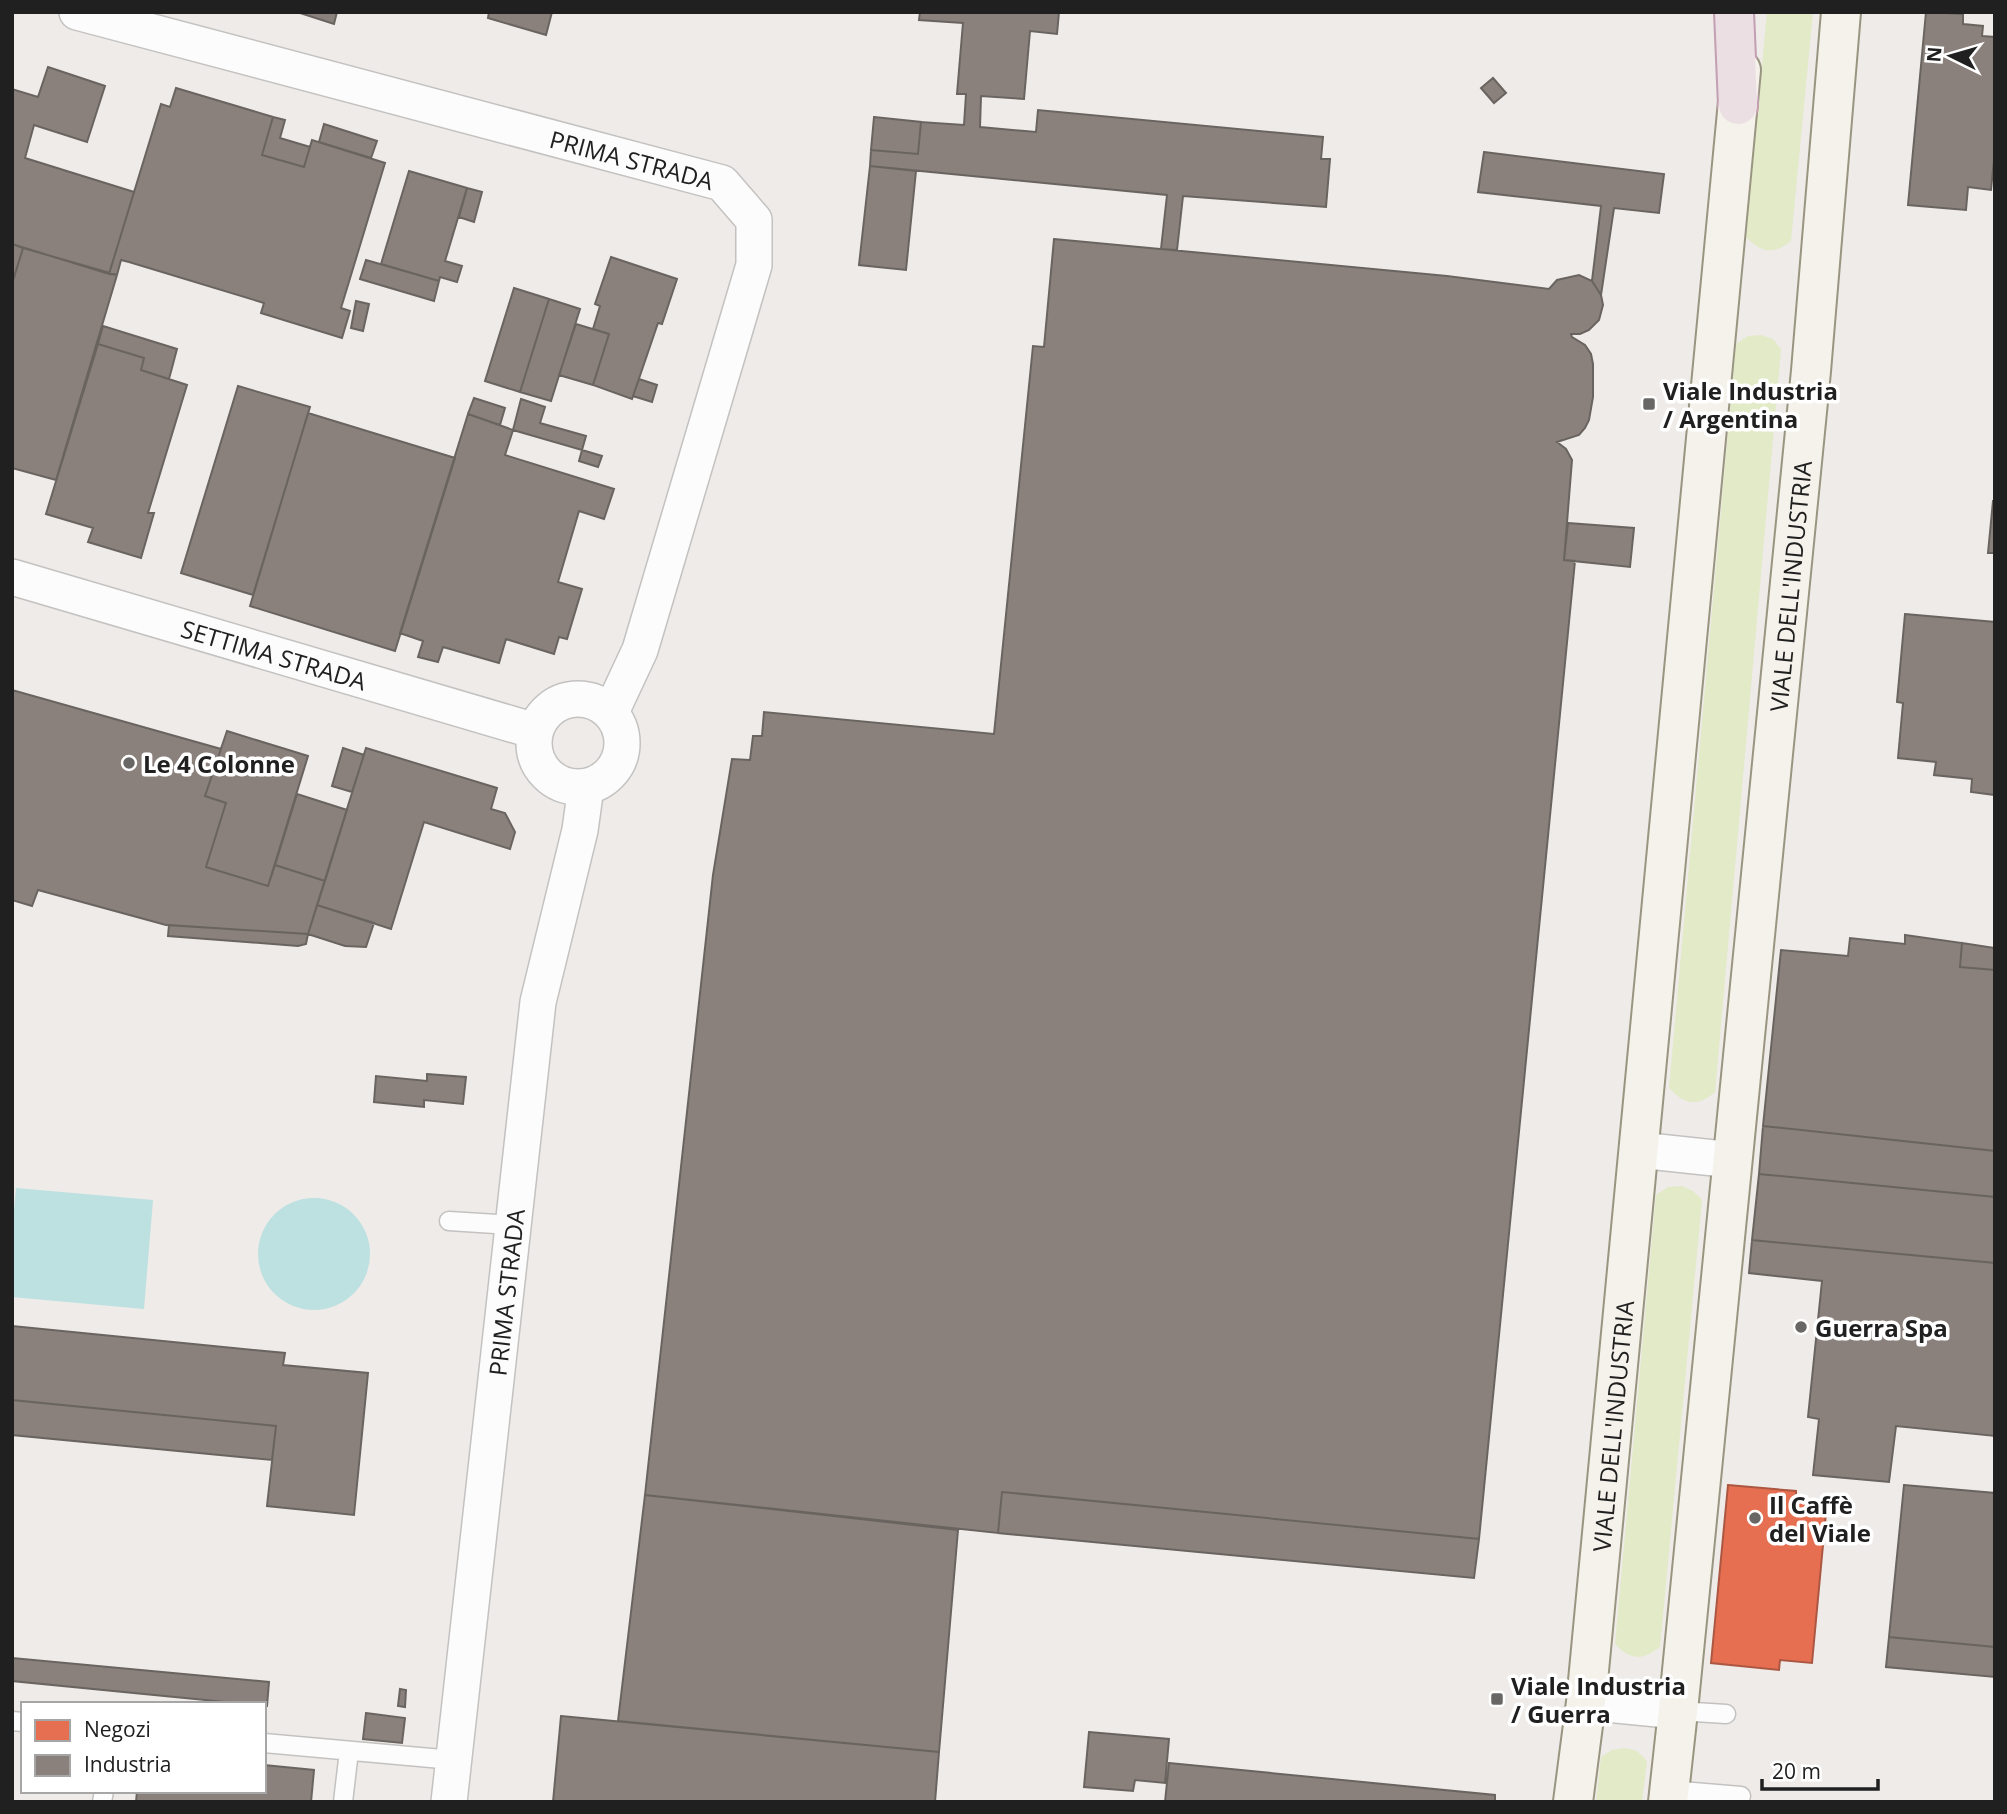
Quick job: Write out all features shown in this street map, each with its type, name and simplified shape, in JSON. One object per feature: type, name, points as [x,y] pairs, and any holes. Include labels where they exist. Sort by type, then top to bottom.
[{"type":"highway","points":[[1734,12],[1738,105]]},
{"type":"street","name":"PRIMA STRADA","points":[[77,12],[722,183],[754,220],[754,265],[640,650],[611,712]]},
{"type":"street","name":"VIALE DELL'INDUSTRIA","points":[[1573,1802],[1586,1702],[1746,12]]},
{"type":"street","name":"VIALE DELL'INDUSTRIA","points":[[1668,1796],[1811,371],[1840,12]]},
{"type":"street","name":"SETTIMA STRADA","points":[[12,577],[535,731]]},
{"type":"street","points":[[582,698],[611,712],[620,726],[623,743],[612,772],[600,782],[586,787],[571,787],[556,782],[545,773],[533,746],[541,717],[565,700],[582,698]]},
{"type":"street","name":"PRIMA STRADA","points":[[449,1802],[538,1003],[580,830],[586,787]]},
{"type":"street","points":[[1639,1150],[1733,1160]]},
{"type":"street","points":[[1586,1702],[1678,1711]]},
{"type":"lane","points":[[449,1221],[512,1225]]},
{"type":"lane","points":[[1678,1711],[1726,1714]]},
{"type":"lane","points":[[266,1743],[453,1760]]},
{"type":"lane","points":[[343,1802],[349,1751]]},
{"type":"lane","points":[[1668,1796],[1741,1796]]},
{"type":"green space","points":[[1767,12],[1813,12],[1791,241],[1773,250],[1762,249],[1746,237]]},
{"type":"green space","points":[[1761,335],[1773,339],[1781,349],[1715,1092],[1702,1100],[1691,1102],[1680,1098],[1669,1088],[1736,344],[1748,336]]},
{"type":"green space","points":[[1682,1186],[1693,1191],[1702,1200],[1660,1647],[1647,1655],[1636,1657],[1615,1644],[1656,1195],[1668,1187]]},
{"type":"green space","points":[[1625,1748],[1637,1751],[1647,1761],[1642,1802],[1596,1802],[1601,1757],[1612,1750]]},
{"type":"water","points":[[16,1188],[153,1200],[144,1309],[12,1297],[12,1234]]},
{"type":"water","points":[[314,1198],[336,1202],[354,1214],[366,1232],[370,1254],[366,1276],[354,1294],[336,1306],[314,1310],[292,1306],[274,1294],[262,1276],[258,1254],[262,1232],[274,1214],[292,1202]]},
{"type":"building: Negozi","points":[[1728,1485],[1796,1491],[1796,1499],[1827,1502],[1812,1663],[1780,1660],[1779,1670],[1711,1663]]},
{"type":"building: Industria","points":[[297,12],[337,12],[334,24]]},
{"type":"building: Industria","points":[[489,12],[552,12],[546,35],[488,18]]},
{"type":"building: Industria","points":[[920,12],[1059,12],[1057,34],[1030,31],[1024,99],[981,96],[980,127],[1036,132],[1038,110],[1323,137],[1321,159],[1330,159],[1326,207],[1183,196],[1177,250],[1161,249],[1167,195],[870,166],[871,150],[918,154],[921,122],[964,125],[966,94],[957,94],[963,23],[919,20]]},
{"type":"building: Industria","points":[[1926,12],[1963,14],[1963,24],[1983,26],[1982,36],[1995,37],[1995,150],[1991,190],[1968,187],[1966,210],[1908,205]]},
{"type":"building: Industria","points":[[48,67],[105,86],[87,142],[34,125],[25,158],[134,192],[109,274],[12,244],[12,89],[38,97]]},
{"type":"building: Industria","points":[[1493,78],[1506,93],[1494,103],[1481,88]]},
{"type":"building: Industria","points":[[176,88],[273,117],[262,155],[304,167],[312,140],[385,163],[341,308],[350,311],[342,338],[261,313],[264,303],[129,262],[121,260],[117,275],[109,274],[161,104],[170,107]]},
{"type":"building: Industria","points":[[273,117],[285,120],[280,138],[310,147],[304,167],[262,155]]},
{"type":"building: Industria","points":[[874,117],[921,122],[918,154],[871,150]]},
{"type":"building: Industria","points":[[324,124],[377,141],[371,158],[319,142]]},
{"type":"building: Industria","points":[[1484,152],[1664,174],[1659,213],[1614,208],[1601,295],[1592,281],[1601,206],[1478,192]]},
{"type":"building: Industria","points":[[870,166],[916,171],[906,270],[859,265]]},
{"type":"building: Industria","points":[[409,171],[467,188],[445,261],[462,266],[457,282],[440,277],[439,281],[381,264]]},
{"type":"building: Industria","points":[[467,188],[482,192],[474,222],[459,217]]},
{"type":"building: Industria","points":[[1054,239],[1447,276],[1549,289],[1557,280],[1579,275],[1592,281],[1601,295],[1603,305],[1599,320],[1589,330],[1571,334],[1585,345],[1591,354],[1593,397],[1589,420],[1579,435],[1557,442],[1566,449],[1572,460],[1564,560],[1575,561],[1479,1539],[1002,1492],[998,1533],[645,1495],[713,875],[732,759],[750,760],[753,736],[762,736],[764,712],[994,734],[1033,346],[1044,347]]},
{"type":"building: Industria","points":[[12,244],[23,248],[12,284]]},
{"type":"building: Industria","points":[[23,248],[117,275],[56,480],[12,468],[12,284]]},
{"type":"building: Industria","points":[[611,257],[677,279],[662,324],[658,323],[632,399],[593,385],[609,334],[593,329],[600,306],[595,304]]},
{"type":"building: Industria","points":[[366,260],[439,281],[434,301],[360,279]]},
{"type":"building: Industria","points":[[514,288],[549,299],[520,392],[485,381]]},
{"type":"building: Industria","points":[[549,299],[580,309],[551,401],[520,392]]},
{"type":"building: Industria","points":[[356,301],[369,304],[363,331],[351,328]]},
{"type":"building: Industria","points":[[576,324],[609,334],[593,385],[559,375]]},
{"type":"building: Industria","points":[[103,326],[177,349],[169,379],[141,370],[144,358],[98,344]]},
{"type":"building: Industria","points":[[98,344],[144,358],[141,370],[187,385],[148,513],[154,513],[141,558],[88,542],[93,528],[46,514]]},
{"type":"building: Industria","points":[[639,379],[657,385],[652,402],[633,396]]},
{"type":"building: Industria","points":[[238,386],[310,407],[253,595],[181,573]]},
{"type":"building: Industria","points":[[474,398],[505,408],[500,425],[468,414]]},
{"type":"building: Industria","points":[[521,399],[545,407],[540,423],[586,436],[582,450],[513,430]]},
{"type":"building: Industria","points":[[308,413],[455,458],[395,651],[250,606]]},
{"type":"building: Industria","points":[[468,414],[513,430],[505,455],[614,489],[604,519],[579,511],[558,582],[582,589],[567,639],[559,637],[554,654],[506,639],[499,663],[443,647],[438,662],[418,657],[423,641],[400,633]]},
{"type":"building: Industria","points":[[582,450],[602,456],[598,467],[579,461]]},
{"type":"building: Industria","points":[[1993,501],[1995,553],[1988,553]]},
{"type":"building: Industria","points":[[1568,523],[1634,528],[1630,567],[1564,560]]},
{"type":"building: Industria","points":[[1905,614],[1995,622],[1995,795],[1971,792],[1972,779],[1934,775],[1936,762],[1898,758],[1903,703],[1897,702]]},
{"type":"building: Industria","points":[[12,690],[221,749],[205,796],[226,803],[206,867],[268,886],[275,865],[325,881],[308,934],[166,925],[38,890],[32,906],[12,900]]},
{"type":"building: Industria","points":[[227,731],[308,756],[268,886],[206,867],[226,803],[205,796]]},
{"type":"building: Industria","points":[[343,748],[364,755],[352,792],[332,786]]},
{"type":"building: Industria","points":[[366,748],[497,788],[491,809],[505,813],[515,832],[510,849],[424,822],[391,929],[317,905]]},
{"type":"building: Industria","points":[[297,794],[347,810],[325,881],[275,865]]},
{"type":"building: Industria","points":[[317,905],[374,923],[366,947],[345,946],[308,934]]},
{"type":"building: Industria","points":[[169,925],[308,934],[306,944],[298,946],[168,936]]},
{"type":"building: Industria","points":[[1905,935],[1962,943],[1960,967],[1995,970],[1995,1151],[1763,1126],[1781,950],[1848,956],[1850,938],[1905,944]]},
{"type":"building: Industria","points":[[1962,943],[1995,948],[1995,970],[1960,967]]},
{"type":"building: Industria","points":[[427,1074],[466,1077],[463,1104],[424,1100],[424,1107],[374,1102],[376,1076],[427,1081]]},
{"type":"building: Industria","points":[[1763,1126],[1995,1151],[1995,1197],[1759,1174]]},
{"type":"building: Industria","points":[[1759,1174],[1995,1197],[1995,1263],[1752,1240]]},
{"type":"building: Industria","points":[[1752,1240],[1995,1263],[1995,1436],[1896,1426],[1889,1482],[1813,1475],[1819,1419],[1808,1417],[1822,1281],[1749,1273]]},
{"type":"building: Industria","points":[[12,1326],[285,1353],[283,1365],[368,1373],[354,1515],[267,1506],[276,1426],[12,1400]]},
{"type":"building: Industria","points":[[12,1400],[276,1426],[272,1460],[12,1435]]},
{"type":"building: Industria","points":[[1904,1485],[1995,1493],[1995,1647],[1889,1637]]},
{"type":"building: Industria","points":[[1002,1492],[1479,1539],[1474,1578],[998,1533]]},
{"type":"building: Industria","points":[[645,1495],[958,1530],[939,1752],[618,1721]]},
{"type":"building: Industria","points":[[1889,1637],[1995,1647],[1995,1677],[1886,1667]]},
{"type":"building: Industria","points":[[12,1658],[269,1682],[266,1706],[266,1702],[226,1702],[12,1681]]},
{"type":"building: Industria","points":[[400,1689],[406,1690],[405,1707],[398,1706]]},
{"type":"building: Industria","points":[[366,1713],[405,1718],[402,1743],[363,1739]]},
{"type":"building: Industria","points":[[561,1716],[939,1752],[935,1802],[553,1802]]},
{"type":"building: Industria","points":[[1089,1732],[1169,1739],[1165,1783],[1135,1780],[1133,1791],[1084,1787]]},
{"type":"building: Industria","points":[[1169,1763],[1495,1795],[1495,1802],[1165,1802]]},
{"type":"building: Industria","points":[[266,1765],[314,1770],[311,1802],[136,1802],[137,1793],[266,1793]]},
{"type":"place","name":"Viale Industria / Argentina","points":[[1649,404]]},
{"type":"place","name":"Le 4 Colonne","points":[[129,763]]},
{"type":"place","name":"Guerra Spa","points":[[1801,1327]]},
{"type":"place","name":"Il Caffè del Viale","points":[[1755,1518]]},
{"type":"place","name":"Viale Industria / Guerra","points":[[1497,1699]]}]
